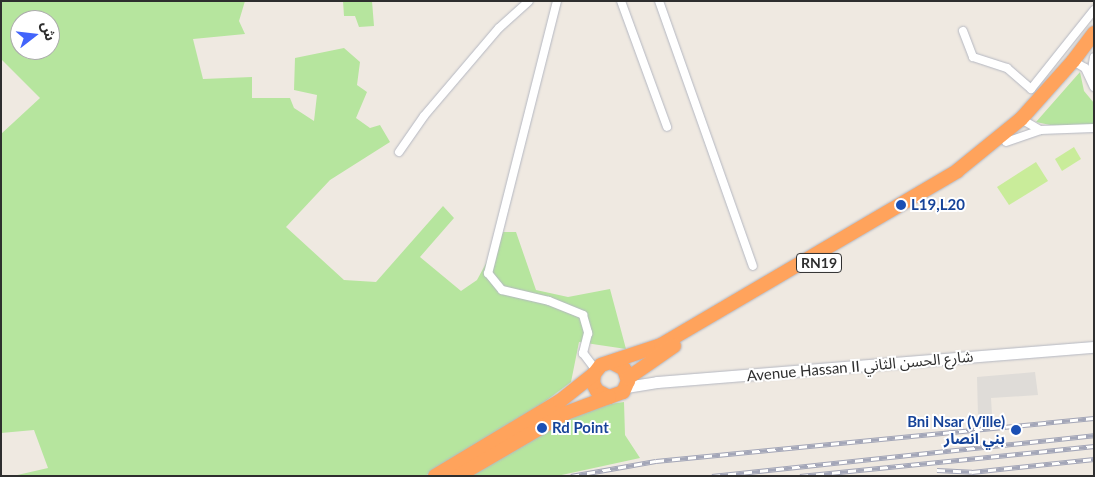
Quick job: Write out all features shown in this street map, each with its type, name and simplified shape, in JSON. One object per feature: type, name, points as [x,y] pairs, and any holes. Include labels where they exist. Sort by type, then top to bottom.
[{"type":"highway","name":"RN19","points":[[458,476],[566,413],[619,395],[627,382],[666,351],[954,182],[1030,124],[1077,63],[1094,32]]},
{"type":"highway","name":"RN19","points":[[435,476],[560,401],[595,372],[611,362],[661,345],[934,186],[979,155],[1030,124],[1056,70],[1077,63],[1094,49]]},
{"type":"highway","points":[[611,362],[621,366],[627,382]]},
{"type":"highway","points":[[595,372],[597,391],[609,397]]},
{"type":"street","points":[[399,152],[424,116],[499,28],[529,1]]},
{"type":"street","points":[[557,1],[488,273],[502,290],[549,301],[583,315],[588,328],[583,353],[595,372]]},
{"type":"street","points":[[621,1],[667,127]]},
{"type":"street","points":[[659,1],[753,266]]},
{"type":"street","points":[[962,31],[973,57],[1007,68],[1027,89],[1034,87],[1056,70],[1094,10]]},
{"type":"street","points":[[1091,78],[1094,57]]},
{"type":"street","points":[[1077,63],[1091,78],[1094,87]]},
{"type":"street","points":[[1030,124],[1094,128]]},
{"type":"street","name":"Avenue Hassan II شارع الحسن الثاني","points":[[627,382],[657,382],[1094,347]]},
{"type":"green space","points":[[1,1],[245,1],[239,21],[245,34],[193,39],[203,79],[252,77],[252,98],[290,98],[294,108],[314,121],[317,95],[294,90],[295,58],[344,48],[360,62],[357,85],[367,92],[356,118],[370,128],[380,125],[390,142],[330,180],[286,227],[344,280],[376,282],[443,206],[454,218],[420,257],[461,291],[477,280],[503,232],[516,232],[536,290],[568,297],[610,289],[626,349],[579,342],[571,382],[527,415],[425,476],[13,476],[48,468],[34,430],[1,433],[1,134],[40,98],[1,59]]},
{"type":"green space","points":[[343,1],[372,1],[374,26],[359,27],[355,16],[344,16]]},
{"type":"green space","points":[[1080,72],[1084,91],[1094,103],[1094,125],[1055,126],[1036,122]]},
{"type":"green space","points":[[1074,147],[1081,159],[1062,171],[1055,159]]},
{"type":"green space","points":[[1036,162],[1048,181],[1009,205],[997,187]]},
{"type":"green space","points":[[624,402],[625,435],[640,458],[557,476],[462,476],[542,428],[596,406]]},
{"type":"shaded area","points":[[1035,372],[1038,395],[991,398],[992,415],[978,416],[977,377]]},
{"type":"railway","points":[[571,476],[656,461],[1094,418]]},
{"type":"railway","points":[[712,476],[1094,435]]},
{"type":"railway","points":[[800,476],[1094,446]]},
{"type":"railway","points":[[937,470],[972,472],[1094,459]]},
{"type":"place","name":"L19,L20","points":[[901,205]]},
{"type":"place","name":"Rd Point","points":[[542,428]]},
{"type":"place","name":"Bni Nsar (Ville) بني انصار","points":[[1016,430]]}]
